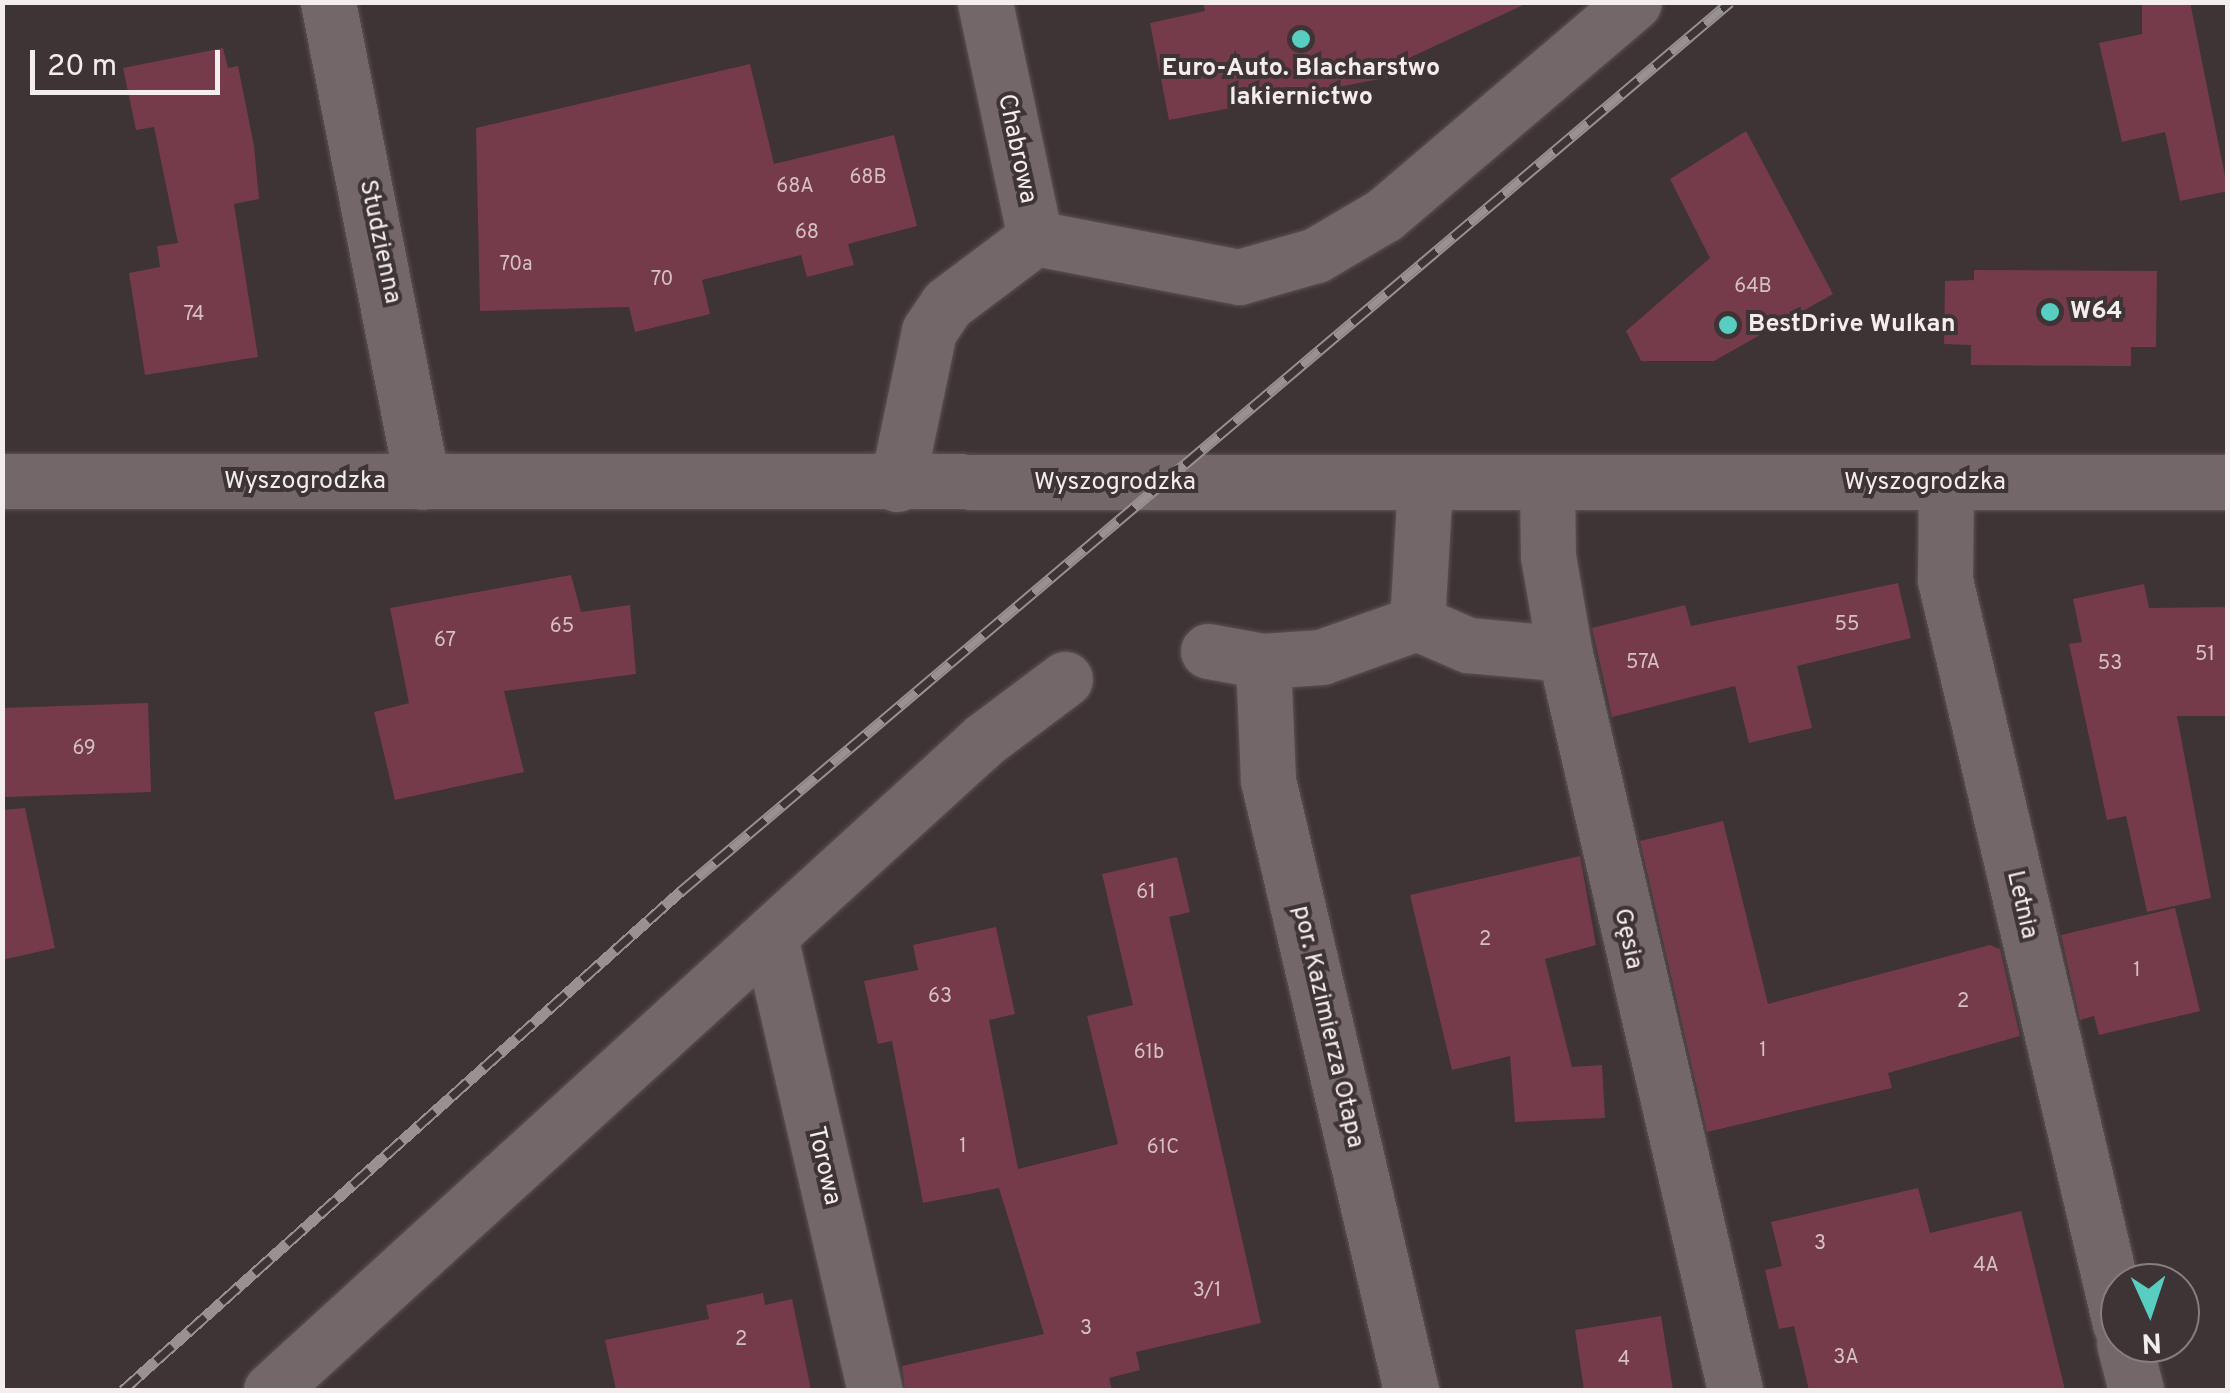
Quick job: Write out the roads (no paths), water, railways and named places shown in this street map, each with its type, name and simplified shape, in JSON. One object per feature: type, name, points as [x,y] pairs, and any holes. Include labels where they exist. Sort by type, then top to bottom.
[{"type":"street","name":"Studzienna","points":[[328,2],[422,482]]},
{"type":"street","name":"Chabrowa","points":[[897,484],[929,331],[947,304],[1035,238],[985,2]]},
{"type":"street","points":[[1035,238],[1239,277],[1316,255],[1384,214],[1634,2]]},
{"type":"street","name":"Wyszogrodzka","points":[[2,481],[1425,485],[2228,482]]},
{"type":"street","name":"Letnia","points":[[1946,483],[1945,580],[2106,1263]]},
{"type":"street","name":"Gęsia","points":[[1547,484],[1548,556],[1565,654],[1734,1390]]},
{"type":"street","points":[[1417,624],[1425,485]]},
{"type":"street","points":[[1208,651],[1263,661],[1373,645],[1417,624],[1468,645],[1565,654]]},
{"type":"street","name":"por. Kazimierza Otapa","points":[[1263,661],[1268,780],[1411,1390]]},
{"type":"street","points":[[271,1390],[771,940],[985,740],[1065,679]]},
{"type":"street","name":"Torowa","points":[[771,940],[875,1390]]},
{"type":"street","points":[[2129,1363],[2136,1390]]},
{"type":"railway","points":[[123,1390],[681,891],[1730,2]]},
{"type":"place","name":"Euro-Auto. Blacharstwo lakiernictwo","points":[[1301,39]]},
{"type":"place","name":"W64","points":[[2050,312]]},
{"type":"place","name":"BestDrive Wulkan","points":[[1728,325]]}]
